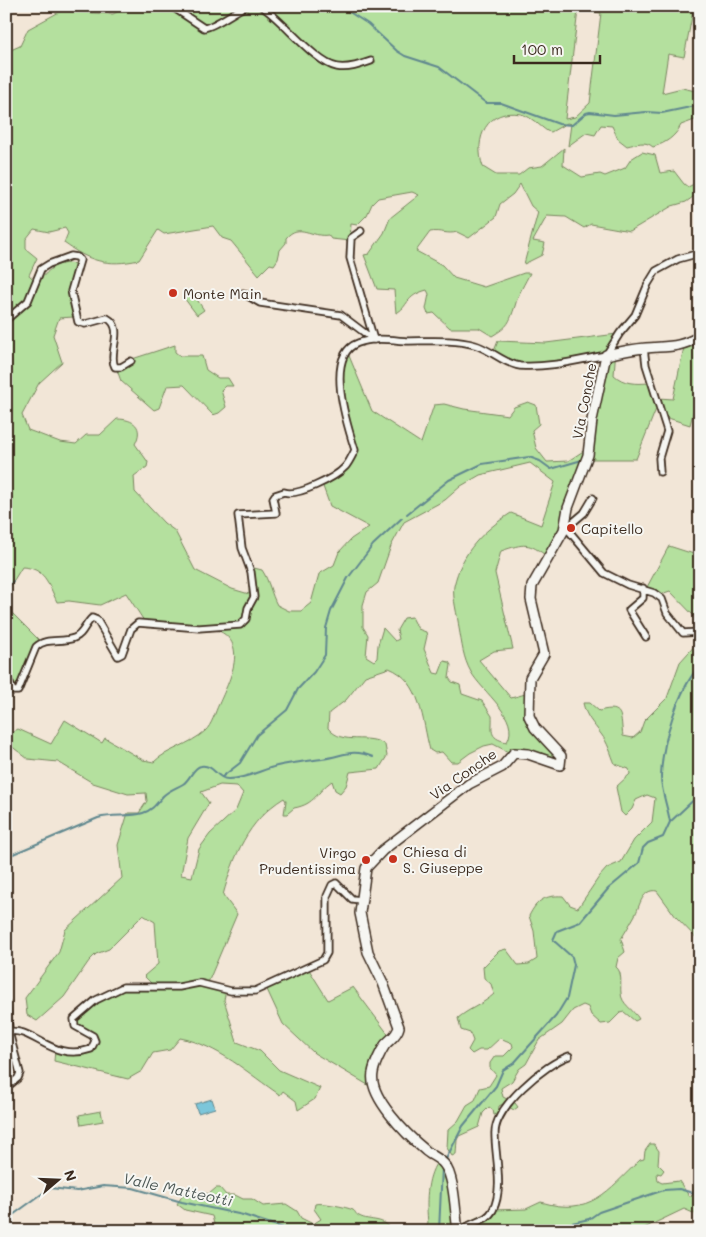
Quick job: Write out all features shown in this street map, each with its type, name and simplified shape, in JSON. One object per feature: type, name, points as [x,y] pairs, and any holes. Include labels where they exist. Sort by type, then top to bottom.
[{"type":"street","points":[[171,6],[204,28],[211,27],[223,18],[246,6]]},
{"type":"street","points":[[261,6],[316,54],[333,66],[355,67],[371,61]]},
{"type":"street","points":[[362,231],[351,238],[350,258],[374,340]]},
{"type":"street","points":[[606,355],[620,333],[635,315],[648,284],[656,272],[678,259],[700,253]]},
{"type":"street","points":[[6,320],[28,301],[41,269],[48,264],[71,256],[77,256],[80,260],[71,291],[78,322],[85,324],[107,318],[111,320],[116,332],[112,362],[115,367],[121,367],[131,361]]},
{"type":"street","points":[[243,293],[260,303],[341,315],[374,340]]},
{"type":"street","points":[[6,674],[13,692],[18,691],[36,647],[40,642],[73,638],[80,635],[92,618],[96,620],[118,656],[122,654],[131,629],[138,623],[199,628],[240,625],[246,619],[248,608],[254,597],[251,572],[242,548],[238,515],[276,513],[273,498],[275,495],[302,491],[326,480],[346,466],[355,450],[345,417],[340,367],[344,352],[358,343],[374,340],[452,342],[476,345],[517,366],[558,364],[644,348],[679,346],[687,344],[700,336]]},
{"type":"street","points":[[644,348],[646,365],[667,431],[659,458],[660,472]]},
{"type":"street","name":"Via Conche","points":[[458,1231],[450,1177],[444,1164],[423,1149],[390,1114],[377,1097],[373,1084],[372,1073],[385,1046],[398,1033],[399,1028],[383,983],[368,952],[360,913],[361,900],[369,862],[469,784],[502,767],[514,753],[528,754],[560,764],[561,756],[535,728],[529,716],[530,678],[544,654],[531,599],[532,586],[564,530],[568,508],[588,455],[592,420],[606,355]]},
{"type":"street","points":[[564,530],[584,513],[594,498]]},
{"type":"street","points":[[564,530],[569,531],[604,573],[628,585],[643,588],[662,599],[667,613],[683,633],[700,632]]},
{"type":"street","points":[[643,588],[643,598],[628,610],[646,637]]},
{"type":"street","points":[[8,1031],[21,1032],[55,1050],[74,1053],[91,1049],[95,1041],[93,1036],[75,1026],[74,1019],[96,1000],[122,987],[179,986],[199,983],[231,991],[255,991],[323,960],[327,953],[327,896],[332,885],[336,883],[341,885],[350,897],[361,900]]},
{"type":"street","points":[[6,1003],[8,1031],[20,1074],[6,1088]]},
{"type":"street","points":[[462,1231],[466,1226],[483,1221],[492,1212],[496,1203],[498,1180],[494,1133],[496,1122],[519,1092],[533,1079],[559,1059],[569,1056]]},
{"type":"green space","points":[[129,6],[694,6],[684,57],[668,54],[662,93],[682,88],[700,92],[700,118],[681,125],[673,136],[662,144],[653,147],[644,143],[627,146],[618,139],[612,126],[601,125],[595,135],[586,133],[568,146],[571,124],[567,123],[551,132],[521,114],[509,113],[499,116],[491,120],[486,127],[482,136],[480,156],[483,167],[496,175],[519,175],[528,168],[542,166],[564,148],[563,165],[582,177],[600,174],[605,176],[625,168],[631,159],[642,152],[655,155],[660,173],[674,171],[688,187],[700,181],[700,192],[686,202],[672,206],[630,231],[591,224],[584,228],[566,217],[547,216],[533,241],[545,243],[542,255],[524,264],[538,212],[531,206],[520,184],[513,194],[500,204],[496,217],[469,238],[457,232],[430,232],[416,251],[442,265],[454,278],[484,287],[524,273],[530,273],[508,324],[492,336],[479,328],[450,328],[434,313],[428,314],[426,309],[429,294],[427,290],[414,295],[396,313],[394,290],[377,289],[364,255],[369,254],[384,233],[390,218],[419,195],[412,192],[378,198],[372,204],[367,215],[357,225],[351,224],[350,241],[331,239],[328,235],[301,231],[291,233],[286,238],[286,243],[280,250],[274,265],[270,264],[259,275],[231,241],[222,238],[213,226],[164,234],[158,230],[139,260],[117,263],[90,258],[64,243],[68,233],[65,228],[49,232],[34,229],[26,239],[26,249],[37,258],[29,275],[38,283],[55,266],[65,263],[78,264],[72,297],[76,314],[73,317],[59,318],[53,335],[62,362],[39,383],[22,415],[28,430],[60,442],[76,444],[86,435],[100,435],[117,419],[133,422],[138,429],[138,438],[135,444],[148,462],[147,467],[134,476],[135,492],[164,523],[175,531],[195,570],[232,589],[249,594],[250,567],[262,570],[277,605],[289,611],[301,611],[311,603],[319,574],[334,565],[339,552],[351,539],[369,527],[330,506],[321,481],[330,479],[358,446],[344,415],[343,363],[347,351],[372,411],[421,443],[434,405],[444,404],[464,409],[508,415],[514,407],[528,402],[536,405],[539,424],[532,430],[536,448],[547,462],[568,461],[588,448],[608,357],[514,367],[492,356],[498,341],[546,343],[617,334],[614,375],[630,383],[649,383],[658,398],[673,399],[684,347],[700,336],[700,385],[690,425],[665,417],[661,410],[656,409],[636,459],[587,459],[566,529],[548,557],[531,546],[526,545],[501,551],[495,573],[513,649],[494,651],[479,660],[511,698],[529,693],[531,717],[563,762],[514,755],[493,744],[470,753],[458,762],[451,762],[442,752],[435,753],[430,750],[419,703],[414,692],[400,674],[389,668],[365,676],[346,700],[329,713],[328,728],[334,734],[341,737],[378,741],[385,745],[387,756],[379,769],[350,772],[346,786],[340,793],[335,790],[332,781],[307,804],[294,808],[287,814],[284,814],[286,801],[284,798],[260,817],[237,853],[223,895],[237,914],[207,985],[226,990],[224,1000],[237,1042],[260,1051],[279,1070],[320,1088],[315,1099],[298,1110],[296,1101],[283,1091],[280,1095],[220,1054],[207,1047],[180,1038],[170,1050],[153,1053],[142,1071],[128,1079],[54,1061],[55,1050],[75,1053],[91,1049],[95,1041],[74,1023],[91,1005],[99,999],[118,991],[153,985],[144,976],[158,964],[155,922],[143,915],[109,949],[96,954],[89,961],[64,997],[37,1021],[27,1015],[25,998],[59,952],[65,930],[122,878],[118,845],[128,813],[139,813],[147,801],[146,793],[128,794],[93,783],[58,762],[28,759],[6,742],[6,736],[18,729],[51,744],[65,720],[102,743],[105,738],[143,760],[154,762],[164,754],[193,740],[207,728],[228,684],[234,662],[232,643],[225,635],[210,628],[180,629],[146,624],[126,593],[100,605],[69,601],[57,602],[48,583],[41,574],[36,570],[22,567],[6,593],[6,52],[20,46],[28,29],[61,11],[113,14]],"holes":[[[578,10],[601,13],[590,103],[575,117],[565,119]],[[530,463],[555,482],[541,525],[511,513],[491,527],[468,552],[462,562],[454,586],[454,601],[466,661],[476,680],[505,715],[510,733],[507,742],[496,738],[492,732],[492,716],[482,701],[462,694],[460,685],[452,682],[449,678],[451,665],[449,662],[444,661],[439,674],[434,673],[424,649],[426,632],[418,629],[412,617],[404,618],[397,630],[399,639],[395,641],[383,628],[378,645],[377,658],[374,661],[366,656],[368,635],[363,627],[363,605],[367,592],[378,583],[391,546],[404,522],[445,500],[461,486],[480,475]],[[220,785],[237,786],[243,793],[236,810],[210,834],[199,849],[192,877],[181,875],[188,838],[209,803],[201,792]]]},
{"type":"green space","points":[[192,292],[204,310],[197,315],[184,298]]},
{"type":"green space","points":[[175,345],[175,352],[180,356],[202,356],[206,370],[218,378],[228,378],[233,386],[225,386],[221,390],[226,407],[219,413],[213,415],[184,385],[167,386],[159,408],[154,410],[121,381],[117,370],[120,363]]},
{"type":"green space","points":[[669,546],[700,556],[700,942],[676,917],[657,891],[648,892],[621,939],[625,952],[618,958],[616,967],[620,975],[623,1000],[639,1019],[635,1021],[624,1012],[620,1013],[610,1023],[601,1024],[591,1015],[588,1007],[583,1005],[573,1010],[562,1024],[539,1040],[526,1064],[519,1069],[512,1081],[501,1088],[503,1097],[515,1103],[518,1107],[514,1110],[503,1104],[499,1106],[498,1115],[494,1115],[493,1110],[489,1107],[483,1113],[479,1127],[459,1136],[456,1154],[452,1156],[447,1148],[448,1130],[458,1121],[467,1105],[475,1100],[480,1088],[489,1086],[496,1075],[490,1068],[490,1063],[495,1056],[504,1056],[513,1047],[512,1043],[500,1038],[487,1050],[479,1050],[472,1054],[468,1050],[473,1041],[470,1033],[461,1030],[458,1018],[494,994],[491,984],[484,978],[483,967],[499,951],[506,949],[518,965],[529,964],[537,959],[534,931],[529,916],[535,906],[551,896],[563,896],[570,905],[578,908],[599,877],[607,868],[621,862],[634,840],[652,822],[655,798],[647,795],[636,800],[632,809],[625,816],[621,812],[616,787],[630,774],[629,769],[615,764],[606,741],[588,716],[583,703],[590,703],[599,711],[613,709],[617,711],[621,718],[623,736],[633,738],[640,732],[644,721],[667,698],[680,662],[698,642],[693,628],[696,618],[670,591],[658,595],[646,589]]},
{"type":"green space","points":[[6,607],[42,643],[30,658],[16,695],[6,670]]},
{"type":"green space","points":[[308,968],[328,1000],[353,987],[394,1042],[384,1055],[373,1088],[314,1053],[283,1024],[264,983],[281,979]]},
{"type":"green space","points":[[101,1111],[103,1121],[81,1125],[79,1115]]},
{"type":"green space","points":[[650,1144],[654,1144],[659,1151],[658,1164],[664,1170],[661,1174],[657,1173],[658,1181],[662,1183],[679,1181],[689,1196],[693,1195],[694,1186],[698,1184],[700,1187],[700,1216],[684,1209],[638,1231],[421,1231],[428,1223],[429,1183],[437,1162],[450,1170],[457,1227],[493,1210],[526,1209],[541,1202],[558,1206],[573,1206],[586,1203],[607,1191],[640,1160],[644,1159],[645,1151]]},
{"type":"green space","points":[[216,1188],[220,1188],[226,1195],[252,1199],[263,1206],[286,1204],[297,1211],[301,1218],[313,1224],[321,1219],[314,1209],[315,1204],[323,1204],[353,1210],[363,1218],[385,1224],[392,1231],[220,1231],[215,1228],[212,1216],[185,1210],[177,1204],[184,1193],[192,1195],[200,1192],[209,1194]]},
{"type":"water","points":[[212,1099],[215,1108],[198,1113],[195,1104]]},
{"type":"waterway","points":[[340,6],[368,24],[397,51],[405,56],[439,67],[486,103],[501,103],[559,124],[572,125],[586,113],[590,112],[614,115],[646,112],[662,113],[700,105]]},
{"type":"waterway","points":[[407,514],[449,480],[482,464],[529,457],[540,461],[551,469],[582,460]]},
{"type":"waterway","points":[[222,777],[240,763],[257,735],[287,710],[298,689],[314,672],[325,655],[326,628],[331,611],[348,578],[373,545],[402,518]]},
{"type":"waterway","points":[[6,588],[13,581]]},
{"type":"waterway","name":"Valle Matteotti","points":[[670,822],[661,782],[664,749],[678,703],[684,689],[700,665]]},
{"type":"waterway","points":[[6,857],[98,818],[146,812],[165,794],[183,784],[201,766],[209,767],[225,779],[235,779],[277,766],[353,753],[373,757]]},
{"type":"waterway","name":"Valle Matteotti","points":[[446,1159],[463,1126],[496,1086],[503,1070],[514,1063],[556,1016],[567,998],[574,965],[572,957],[553,940],[557,931],[580,922],[608,889],[639,863],[643,848],[648,843],[663,837],[670,822],[700,794]]},
{"type":"waterway","name":"Valle Matteotti","points":[[439,1231],[442,1167]]},
{"type":"waterway","name":"Valle Matteotti","points":[[6,1220],[50,1188],[77,1191],[103,1186],[133,1188],[182,1202],[243,1215],[293,1231]]},
{"type":"waterway","points":[[538,1231],[589,1219],[599,1212],[664,1190],[679,1189],[700,1195]]},
{"type":"place","name":"Monte Main","points":[[173,293]]},
{"type":"place","name":"Capitello","points":[[571,528]]},
{"type":"place","name":"Chiesa di S. Giuseppe","points":[[393,859]]},
{"type":"place","name":"Virgo Prudentissima","points":[[366,860]]}]
